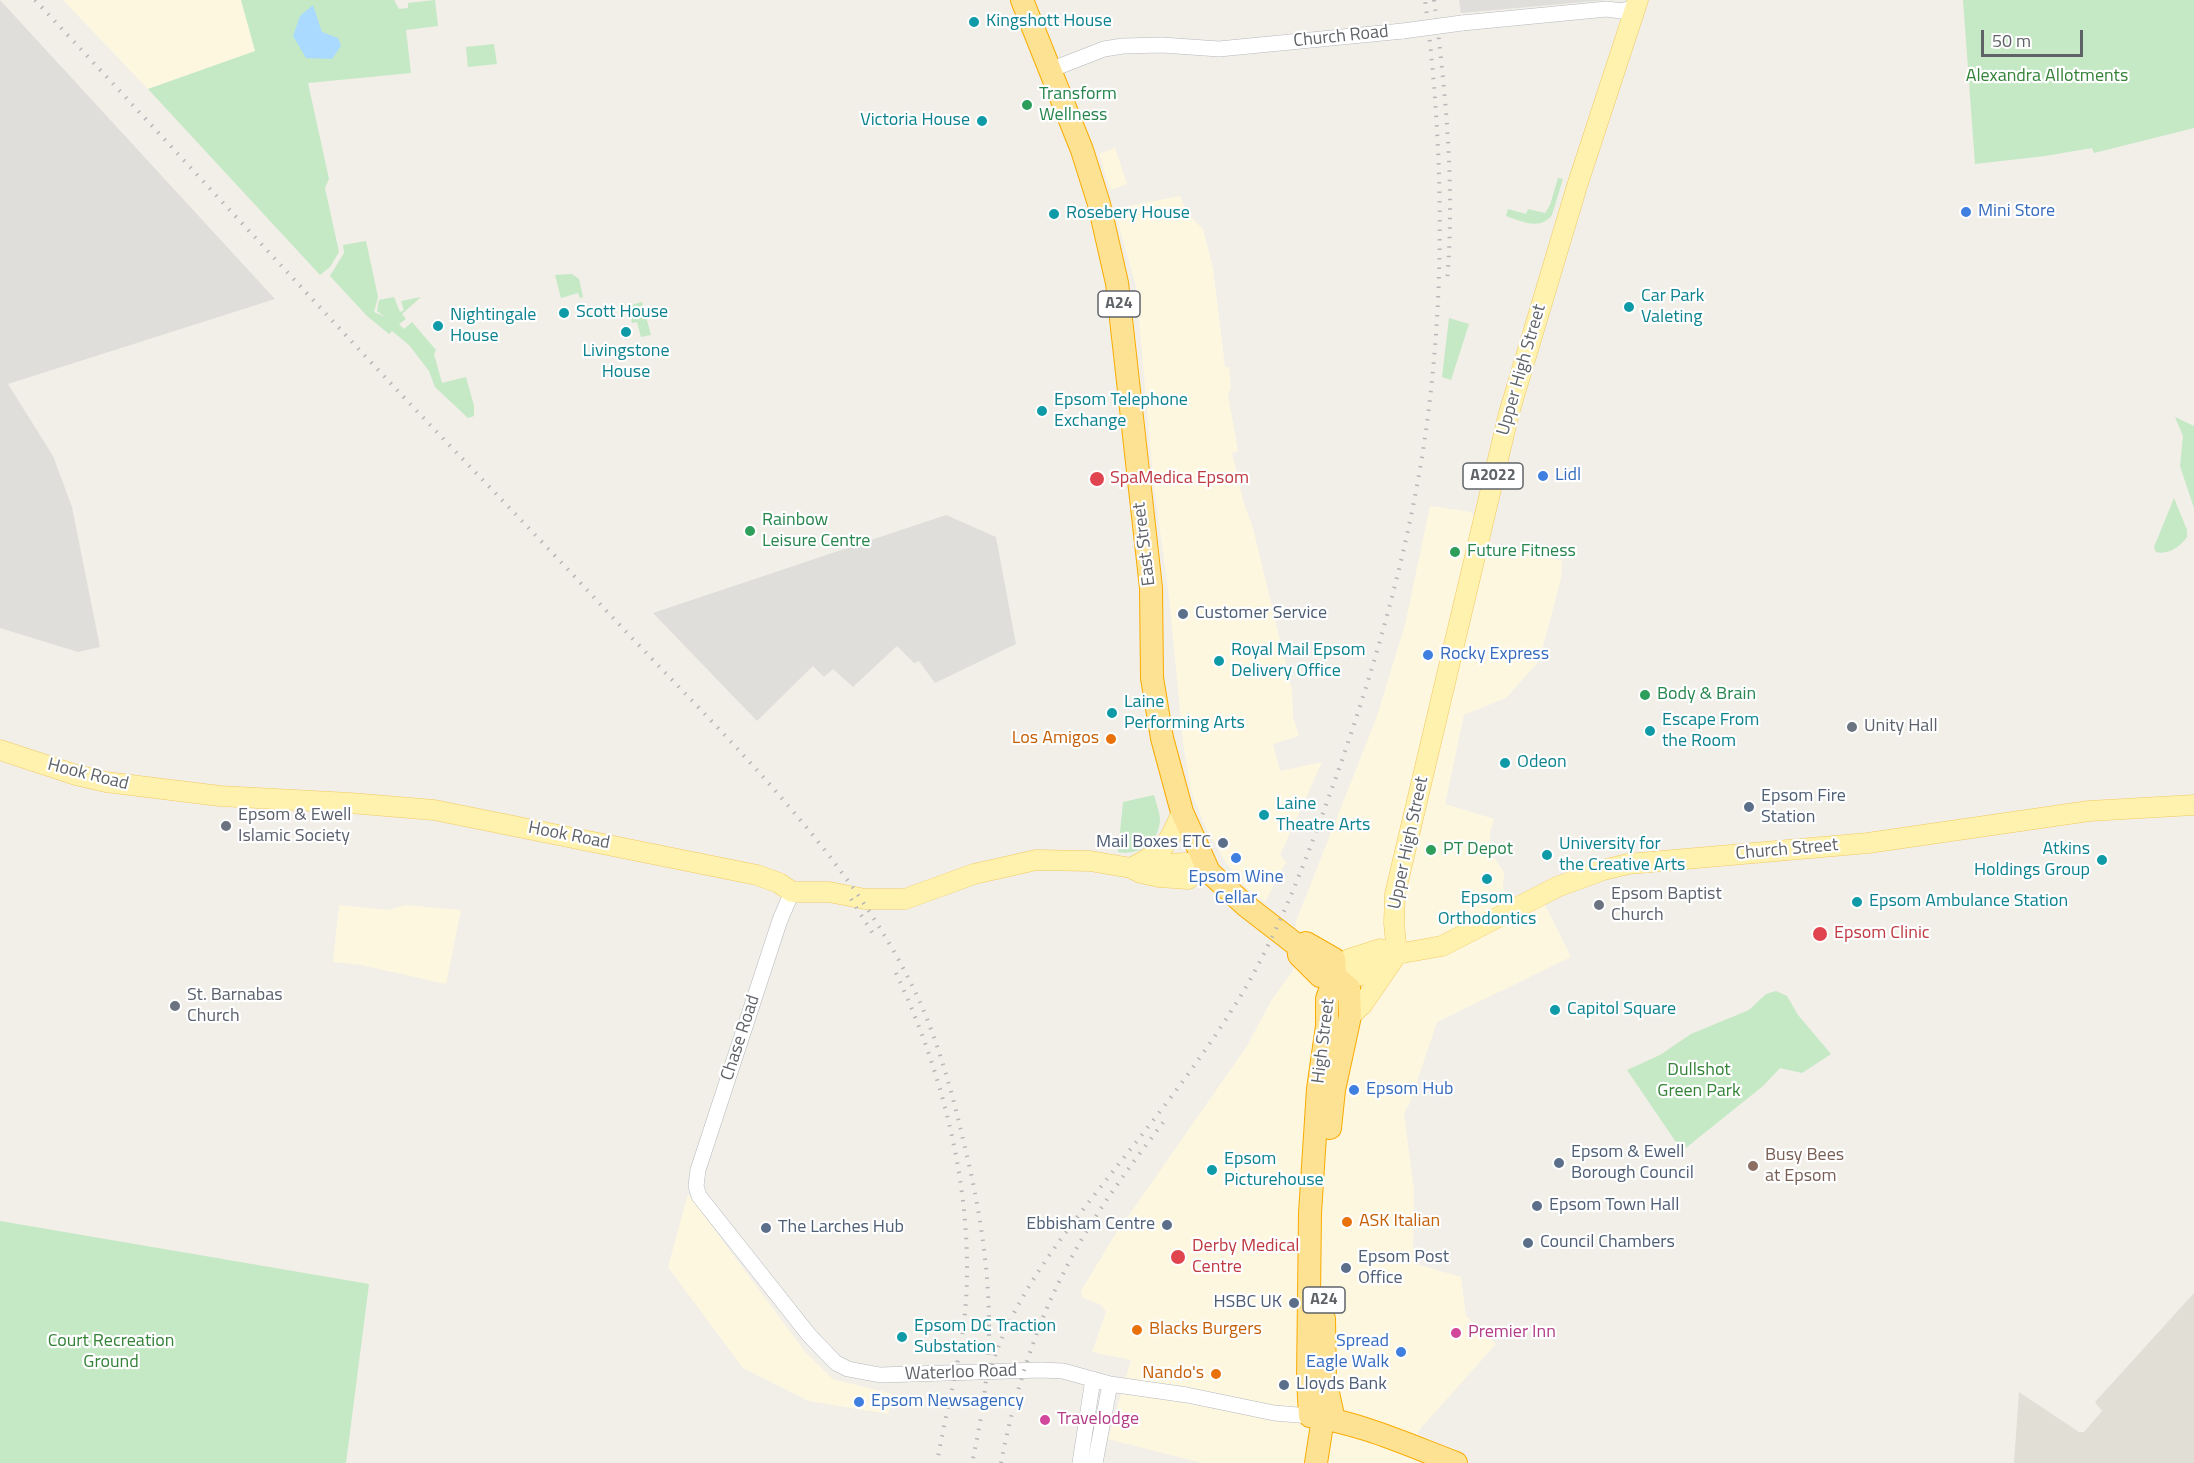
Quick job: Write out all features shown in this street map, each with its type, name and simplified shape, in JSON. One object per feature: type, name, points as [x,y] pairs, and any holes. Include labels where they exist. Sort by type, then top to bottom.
[{"type":"highway","name":"East Street","points":[[1022,0],[1082,150],[1099,204],[1117,283],[1150,588],[1152,678],[1162,738],[1182,812],[1201,871],[1298,946],[1306,943],[1334,959],[1335,976]]},
{"type":"highway","name":"High Street","points":[[1316,1463],[1322,1418],[1325,1379],[1325,1213],[1334,1090],[1350,1016],[1349,988],[1335,976],[1327,999],[1327,1026],[1318,1089],[1311,1201],[1308,1379],[1322,1418]]},
{"type":"highway","points":[[1322,1418],[1377,1433],[1456,1463]]},
{"type":"main road","name":"Upper High Street","points":[[1397,954],[1394,923],[1395,894],[1509,413],[1577,186],[1637,3]]},
{"type":"main road","name":"Hook Road","points":[[0,750],[76,775],[127,785],[220,796],[350,802],[434,810],[480,818],[757,875],[779,883],[792,892],[829,892],[866,899],[905,899],[974,874],[1036,860],[1090,861],[1180,879],[1188,879],[1201,871]]},
{"type":"main road","name":"Church Street","points":[[1397,954],[1442,946],[1485,926],[1557,887],[1603,870],[1628,864],[1868,843],[2089,811],[2194,805]]},
{"type":"main road","points":[[1131,868],[1158,854],[1166,846],[1182,812]]},
{"type":"main road","points":[[1335,976],[1363,975],[1382,968],[1397,954]]},
{"type":"main road","points":[[1350,1016],[1362,1005],[1397,954]]},
{"type":"street","name":"Church Road","points":[[1050,70],[1104,50],[1123,46],[1162,45],[1219,49],[1607,9],[1621,11],[1637,3]]},
{"type":"street","name":"Chase Road","points":[[696,1186],[698,1170],[730,1069],[780,920],[792,892]]},
{"type":"street","name":"Waterloo Road","points":[[696,1186],[699,1196],[809,1335],[836,1363],[848,1369],[880,1376],[1063,1371],[1110,1384],[1187,1395],[1274,1413],[1322,1418]]},
{"type":"street","points":[[1080,1463],[1093,1379]]},
{"type":"street","points":[[1095,1463],[1110,1384]]},
{"type":"shaded area","points":[[0,0],[275,299],[8,384],[53,456],[72,507],[100,647],[78,652],[0,628]]},
{"type":"shaded area","points":[[63,0],[241,0],[256,51],[148,89]]},
{"type":"shaded area","points":[[1459,0],[1606,0],[1461,13]]},
{"type":"shaded area","points":[[1115,148],[1127,184],[1110,190],[1099,154]]},
{"type":"shaded area","points":[[1180,196],[1186,212],[1203,229],[1213,268],[1225,367],[1229,367],[1231,388],[1228,395],[1238,451],[1232,453],[1244,504],[1253,528],[1292,690],[1293,717],[1299,736],[1273,744],[1280,771],[1322,762],[1280,855],[1286,862],[1265,902],[1246,887],[1226,863],[1205,826],[1191,791],[1183,742],[1170,606],[1153,477],[1136,286],[1114,209]]},
{"type":"shaded area","points":[[1430,506],[1471,512],[1492,544],[1562,561],[1561,579],[1539,661],[1506,698],[1464,715],[1445,804],[1494,819],[1490,832],[1490,852],[1504,872],[1503,888],[1509,899],[1544,903],[1571,957],[1437,1022],[1409,1105],[1404,1113],[1414,1190],[1413,1263],[1461,1277],[1466,1316],[1496,1344],[1420,1429],[1407,1457],[1423,1463],[1202,1463],[1108,1439],[1131,1360],[1092,1352],[1106,1312],[1101,1305],[1082,1297],[1081,1291],[1113,1238],[1247,1046],[1271,1001],[1294,969],[1296,921],[1376,719],[1405,625]]},
{"type":"shaded area","points":[[946,515],[996,537],[1016,644],[935,683],[919,661],[914,663],[897,646],[853,687],[833,669],[824,677],[813,666],[757,721],[653,613]]},
{"type":"shaded area","points":[[339,905],[388,910],[405,905],[461,910],[446,984],[361,965],[333,962]]},
{"type":"shaded area","points":[[688,1194],[806,1353],[833,1379],[892,1394],[888,1414],[809,1401],[743,1368],[668,1267]]},
{"type":"shaded area","points":[[2194,1293],[2194,1463],[2014,1463],[2019,1392],[2079,1432],[2084,1432],[2102,1411],[2095,1402]]},
{"type":"green space","points":[[241,0],[394,0],[399,9],[408,8],[408,3],[435,0],[438,26],[406,30],[411,73],[308,83],[329,179],[325,188],[339,252],[330,267],[320,275],[148,89],[255,51]]},
{"type":"green space","name":"Alexandra Allotments","points":[[1963,0],[2194,0],[2194,128],[2094,153],[2092,148],[1975,164]]},
{"type":"green space","points":[[494,44],[497,64],[468,67],[466,47]]},
{"type":"green space","points":[[1558,178],[1563,179],[1552,215],[1547,220],[1536,224],[1506,216],[1508,209],[1526,214],[1528,209],[1545,213],[1550,205]]},
{"type":"green space","points":[[366,241],[378,297],[374,312],[385,317],[377,311],[379,300],[394,297],[400,312],[404,310],[401,301],[421,297],[402,314],[406,319],[399,324],[404,329],[412,322],[436,350],[434,354],[442,383],[466,377],[474,406],[474,416],[468,418],[435,387],[429,371],[409,345],[392,331],[389,334],[367,316],[330,276],[344,253],[343,245]]},
{"type":"green space","points":[[572,274],[579,279],[583,297],[580,298],[578,293],[561,298],[555,275]]},
{"type":"green space","points":[[642,302],[651,335],[641,337],[637,322],[632,323],[628,306]]},
{"type":"green space","points":[[1449,318],[1469,324],[1451,380],[1442,377]]},
{"type":"green space","points":[[2175,417],[2194,426],[2194,508],[2180,466],[2183,436]]},
{"type":"green space","points":[[2174,498],[2187,530],[2187,537],[2173,549],[2156,552],[2154,547]]},
{"type":"green space","points":[[1154,795],[1160,818],[1157,834],[1147,846],[1141,849],[1134,852],[1118,852],[1123,802]]},
{"type":"green space","name":"Dullshot Green Park","points":[[1776,991],[1787,996],[1798,1015],[1831,1054],[1802,1073],[1780,1068],[1763,1086],[1682,1151],[1627,1070],[1660,1055],[1691,1034],[1749,1010],[1766,994]]},
{"type":"green space","name":"Court Recreation Ground","points":[[0,1221],[369,1284],[346,1463],[0,1463]]},
{"type":"water","points":[[313,5],[322,32],[338,38],[341,46],[332,59],[306,58],[293,36],[300,16]]},
{"type":"railway","points":[[35,0],[382,374],[776,791],[856,892],[890,945],[919,1000],[939,1051],[959,1121],[979,1213],[988,1287],[989,1337],[984,1400],[972,1463]]},
{"type":"railway","points":[[992,1365],[1015,1311],[1046,1260],[1197,1062],[1254,972],[1281,918],[1304,863],[1362,699],[1397,576],[1416,493],[1436,338],[1440,226],[1439,169],[1425,0]]},
{"type":"railway","points":[[1434,0],[1450,176],[1447,282]]},
{"type":"railway","points":[[851,899],[875,937]]},
{"type":"railway","points":[[896,973],[913,1011],[941,1091],[951,1133],[965,1217],[967,1259],[964,1322],[937,1463]]},
{"type":"railway","points":[[1001,1463],[1026,1363],[1055,1291],[1077,1248],[1101,1209],[1168,1116]]},
{"type":"place","name":"Kingshott House","points":[[974,22]]},
{"type":"place","name":"Transform Wellness","points":[[1027,105]]},
{"type":"place","name":"Victoria House","points":[[982,121]]},
{"type":"place","name":"Mini Store","points":[[1966,212]]},
{"type":"place","name":"Rosebery House","points":[[1054,214]]},
{"type":"place","name":"Car Park Valeting","points":[[1629,307]]},
{"type":"place","name":"Scott House","points":[[564,313]]},
{"type":"place","name":"Nightingale House","points":[[438,326]]},
{"type":"place","name":"Livingstone House","points":[[626,332]]},
{"type":"place","name":"Epsom Telephone Exchange","points":[[1042,411]]},
{"type":"place","name":"Lidl","points":[[1543,476]]},
{"type":"place","name":"SpaMedica Epsom","points":[[1097,479]]},
{"type":"place","name":"Rainbow Leisure Centre","points":[[750,531]]},
{"type":"place","name":"Future Fitness","points":[[1455,552]]},
{"type":"place","name":"Customer Service","points":[[1183,614]]},
{"type":"place","name":"Rocky Express","points":[[1428,655]]},
{"type":"place","name":"Royal Mail Epsom Delivery Office","points":[[1219,661]]},
{"type":"place","name":"Body & Brain","points":[[1645,695]]},
{"type":"place","name":"Laine Performing Arts","points":[[1112,713]]},
{"type":"place","name":"Unity Hall","points":[[1852,727]]},
{"type":"place","name":"Escape From the Room","points":[[1650,731]]},
{"type":"place","name":"Los Amigos","points":[[1111,739]]},
{"type":"place","name":"Odeon","points":[[1505,763]]},
{"type":"place","name":"Epsom Fire Station","points":[[1749,807]]},
{"type":"place","name":"Laine Theatre Arts","points":[[1264,815]]},
{"type":"place","name":"Epsom & Ewell Islamic Society","points":[[226,826]]},
{"type":"place","name":"Mail Boxes ETC","points":[[1223,843]]},
{"type":"place","name":"PT Depot","points":[[1431,850]]},
{"type":"place","name":"University for the Creative Arts","points":[[1547,855]]},
{"type":"place","name":"Epsom Wine Cellar","points":[[1236,858]]},
{"type":"place","name":"Atkins Holdings Group","points":[[2102,860]]},
{"type":"place","name":"Epsom Orthodontics","points":[[1487,879]]},
{"type":"place","name":"Epsom Ambulance Station","points":[[1857,902]]},
{"type":"place","name":"Epsom Baptist Church","points":[[1599,905]]},
{"type":"place","name":"Epsom Clinic","points":[[1820,934]]},
{"type":"place","name":"St. Barnabas Church","points":[[175,1006]]},
{"type":"place","name":"Capitol Square","points":[[1555,1010]]},
{"type":"place","name":"Epsom Hub","points":[[1354,1090]]},
{"type":"place","name":"Epsom & Ewell Borough Council","points":[[1559,1163]]},
{"type":"place","name":"Busy Bees at Epsom","points":[[1753,1166]]},
{"type":"place","name":"Epsom Picturehouse","points":[[1212,1170]]},
{"type":"place","name":"Epsom Town Hall","points":[[1537,1206]]},
{"type":"place","name":"ASK Italian","points":[[1347,1222]]},
{"type":"place","name":"Ebbisham Centre","points":[[1167,1225]]},
{"type":"place","name":"The Larches Hub","points":[[766,1228]]},
{"type":"place","name":"Council Chambers","points":[[1528,1243]]},
{"type":"place","name":"Derby Medical Centre","points":[[1178,1257]]},
{"type":"place","name":"Epsom Post Office","points":[[1346,1268]]},
{"type":"place","name":"HSBC UK","points":[[1294,1303]]},
{"type":"place","name":"Blacks Burgers","points":[[1137,1330]]},
{"type":"place","name":"Premier Inn","points":[[1456,1333]]},
{"type":"place","name":"Epsom DC Traction Substation","points":[[902,1337]]},
{"type":"place","name":"Spread Eagle Walk","points":[[1401,1352]]},
{"type":"place","name":"Nando's","points":[[1216,1374]]},
{"type":"place","name":"Lloyds Bank","points":[[1284,1385]]},
{"type":"place","name":"Epsom Newsagency","points":[[859,1402]]},
{"type":"place","name":"Travelodge","points":[[1045,1420]]}]
